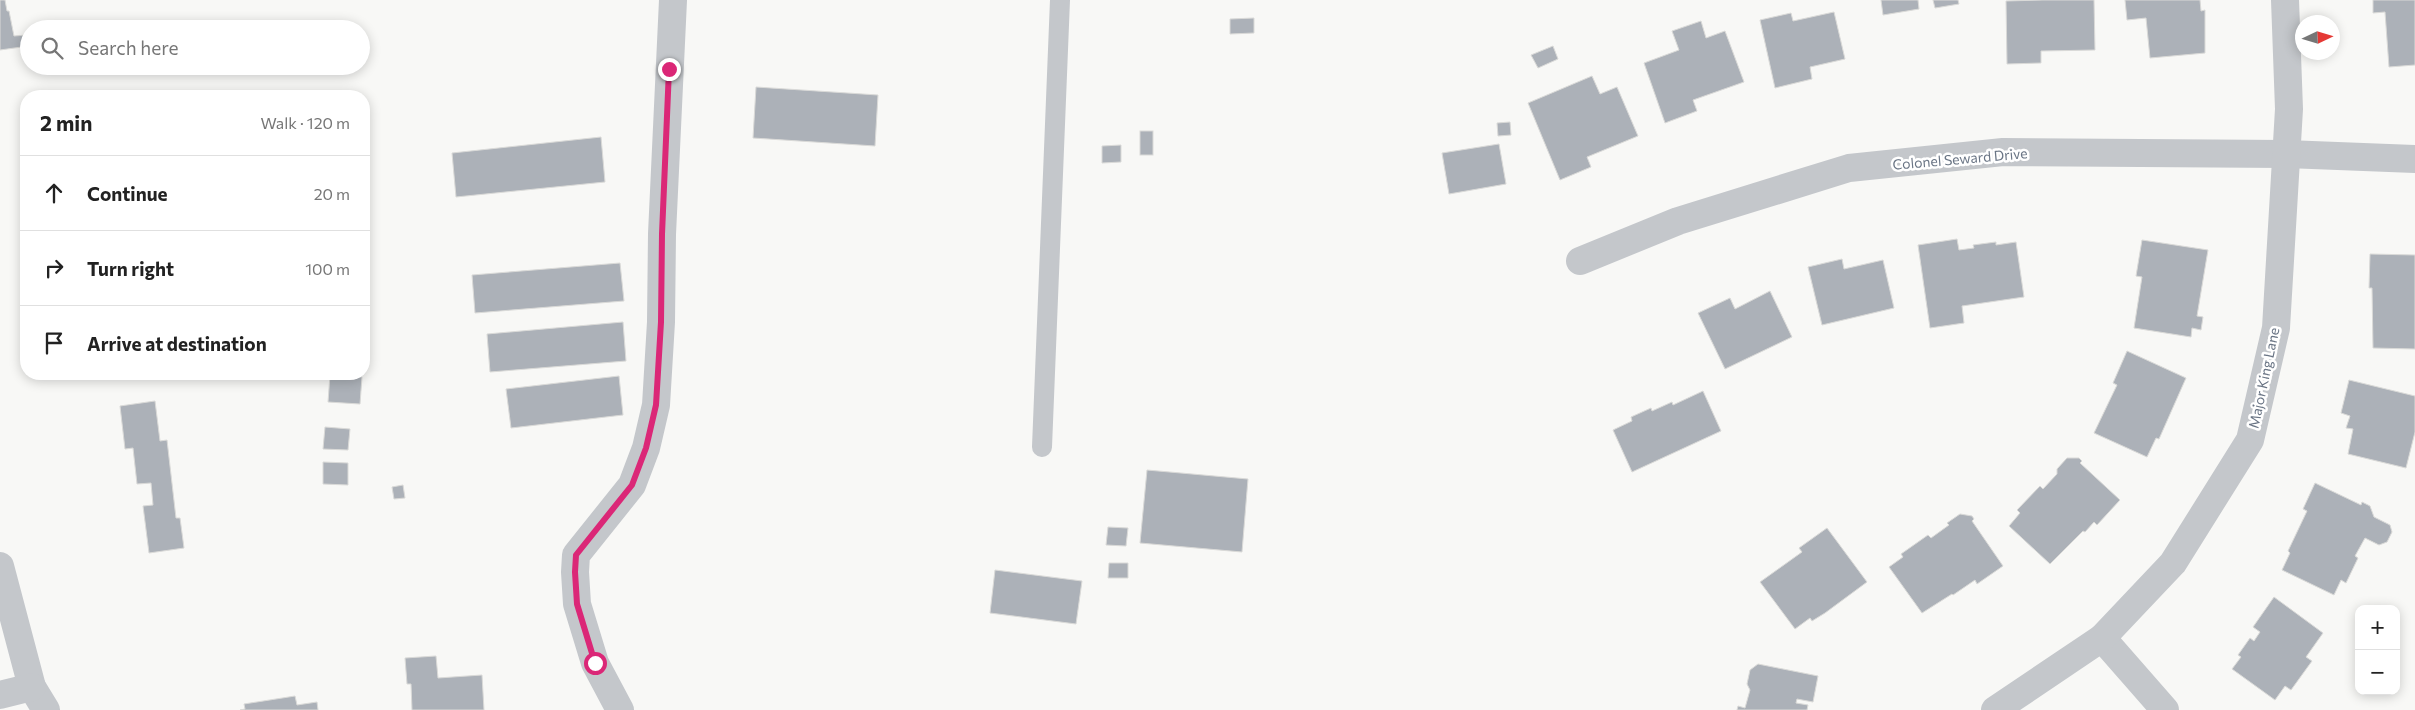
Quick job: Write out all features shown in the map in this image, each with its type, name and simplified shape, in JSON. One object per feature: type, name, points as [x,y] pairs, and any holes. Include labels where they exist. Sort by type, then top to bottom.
[{"type":"street","points":[[620,710],[595,663],[577,604],[576,555],[632,485],[646,448],[656,405],[661,322],[662,234],[673,0]]},
{"type":"street","name":"Major King Lane","points":[[1995,710],[2102,638],[2173,563],[2250,440],[2276,328],[2289,109],[2286,0]]},
{"type":"street","name":"Colonel Seward Drive","points":[[1580,261],[1678,221],[1849,168],[2003,152],[2286,154],[2415,159]]},
{"type":"street","points":[[0,566],[32,687],[46,710]]},
{"type":"street","points":[[2102,638],[2165,710]]},
{"type":"street","points":[[0,696],[32,687]]},
{"type":"lane","points":[[1042,447],[1060,0]]},
{"type":"building","points":[[0,0],[5,0],[14,36],[20,36],[20,47],[0,50]]},
{"type":"building","points":[[1881,0],[1918,0],[1919,9],[1883,15]]},
{"type":"building","points":[[1933,0],[1958,0],[1959,4],[1935,8]]},
{"type":"building","points":[[2094,0],[2095,50],[2041,51],[2041,63],[2007,64],[2006,1]]},
{"type":"building","points":[[2125,0],[2200,0],[2201,11],[2205,10],[2205,53],[2150,58],[2146,18],[2127,20]]},
{"type":"building","points":[[2373,0],[2415,0],[2415,65],[2389,67],[2385,12],[2373,13]]},
{"type":"building","points":[[1834,12],[1845,59],[1810,67],[1812,79],[1775,88],[1760,20],[1791,13],[1793,21]]},
{"type":"building","points":[[1254,18],[1254,33],[1230,34],[1230,19]]},
{"type":"building","points":[[1701,21],[1706,38],[1725,31],[1744,82],[1693,100],[1697,111],[1665,123],[1644,63],[1679,50],[1672,31]]},
{"type":"building","points":[[1553,46],[1558,59],[1538,68],[1531,55]]},
{"type":"building","points":[[1592,76],[1600,94],[1617,87],[1638,136],[1587,157],[1591,167],[1560,180],[1528,103]]},
{"type":"building","points":[[756,87],[878,95],[875,146],[753,138]]},
{"type":"building","points":[[1510,122],[1511,135],[1498,136],[1497,123]]},
{"type":"building","points":[[1140,131],[1153,131],[1153,155],[1140,155]]},
{"type":"building","points":[[601,137],[605,182],[456,197],[452,153]]},
{"type":"building","points":[[1499,144],[1506,184],[1449,194],[1442,153]]},
{"type":"building","points":[[1121,145],[1121,162],[1102,163],[1102,146]]},
{"type":"building","points":[[1957,239],[1959,250],[1974,248],[1973,245],[1996,242],[1996,245],[2016,242],[2024,297],[1962,306],[1964,323],[1930,328],[1918,245]]},
{"type":"building","points":[[2142,240],[2208,250],[2197,316],[2203,317],[2201,330],[2192,328],[2191,337],[2134,328],[2142,277],[2136,276]]},
{"type":"building","points":[[2370,254],[2415,255],[2415,349],[2373,348],[2372,288],[2369,288]]},
{"type":"building","points":[[1842,259],[1844,269],[1883,260],[1894,308],[1822,325],[1808,267]]},
{"type":"building","points":[[620,263],[624,301],[475,313],[472,275]]},
{"type":"building","points":[[1770,291],[1792,337],[1725,369],[1698,313],[1730,298],[1735,309]]},
{"type":"building","points":[[623,322],[626,361],[490,372],[487,334]]},
{"type":"building","points":[[2127,351],[2186,378],[2159,439],[2156,438],[2147,457],[2094,433],[2117,385],[2113,383]]},
{"type":"building","points":[[619,376],[623,415],[511,428],[506,389]]},
{"type":"building","points":[[330,380],[362,380],[360,404],[328,402]]},
{"type":"building","points":[[2349,380],[2415,396],[2415,432],[2406,468],[2348,454],[2353,429],[2346,428],[2350,416],[2341,413]]},
{"type":"building","points":[[1703,391],[1721,431],[1632,472],[1613,430],[1632,421],[1631,417],[1651,408],[1652,411],[1672,402],[1673,405]]},
{"type":"building","points":[[155,401],[160,441],[167,440],[176,518],[180,518],[184,548],[149,553],[143,506],[153,505],[151,483],[137,484],[133,448],[125,449],[120,406]]},
{"type":"building","points":[[325,427],[350,429],[348,450],[323,449]]},
{"type":"building","points":[[2067,458],[2079,458],[2082,461],[2080,463],[2120,500],[2097,525],[2094,522],[2085,532],[2083,531],[2050,564],[2009,526],[2020,513],[2017,510],[2040,486],[2043,489],[2057,474],[2057,469]]},
{"type":"building","points":[[323,462],[348,463],[348,485],[323,484]]},
{"type":"building","points":[[1147,470],[1248,479],[1242,552],[1140,543]]},
{"type":"building","points":[[2315,483],[2361,505],[2362,502],[2370,506],[2374,517],[2390,525],[2392,532],[2387,542],[2379,545],[2365,538],[2355,556],[2358,558],[2346,583],[2341,580],[2334,595],[2282,570],[2290,553],[2288,551],[2307,511],[2303,509]]},
{"type":"building","points":[[403,485],[405,498],[394,499],[392,487]]},
{"type":"building","points":[[1960,514],[1972,516],[1974,519],[1972,521],[2003,566],[1977,584],[1975,580],[1922,613],[1889,567],[1903,557],[1901,554],[1928,535],[1931,538]]},
{"type":"building","points":[[1108,527],[1128,528],[1126,546],[1106,545]]},
{"type":"building","points":[[1827,528],[1867,582],[1825,613],[1812,621],[1810,618],[1795,629],[1760,582],[1802,552],[1799,548]]},
{"type":"building","points":[[1109,563],[1128,563],[1128,578],[1108,578]]},
{"type":"building","points":[[995,570],[1082,581],[1076,624],[990,613]]},
{"type":"building","points":[[2274,597],[2323,633],[2306,657],[2312,661],[2291,690],[2285,686],[2275,700],[2232,669],[2241,657],[2238,655],[2250,638],[2254,641],[2260,632],[2253,627]]},
{"type":"building","points":[[436,656],[438,678],[482,675],[484,710],[412,710],[411,684],[407,684],[405,658]]},
{"type":"building","points":[[1758,664],[1818,676],[1813,702],[1797,699],[1796,703],[1808,705],[1807,710],[1737,710],[1738,706],[1745,708],[1750,690],[1747,684],[1750,670]]},
{"type":"building","points":[[295,696],[297,705],[317,702],[318,710],[240,710],[245,709],[244,704]]},
{"type":"route","points":[[595,663],[577,604],[576,555],[632,485],[646,448],[656,405],[661,322],[662,234],[669,69]]}]
